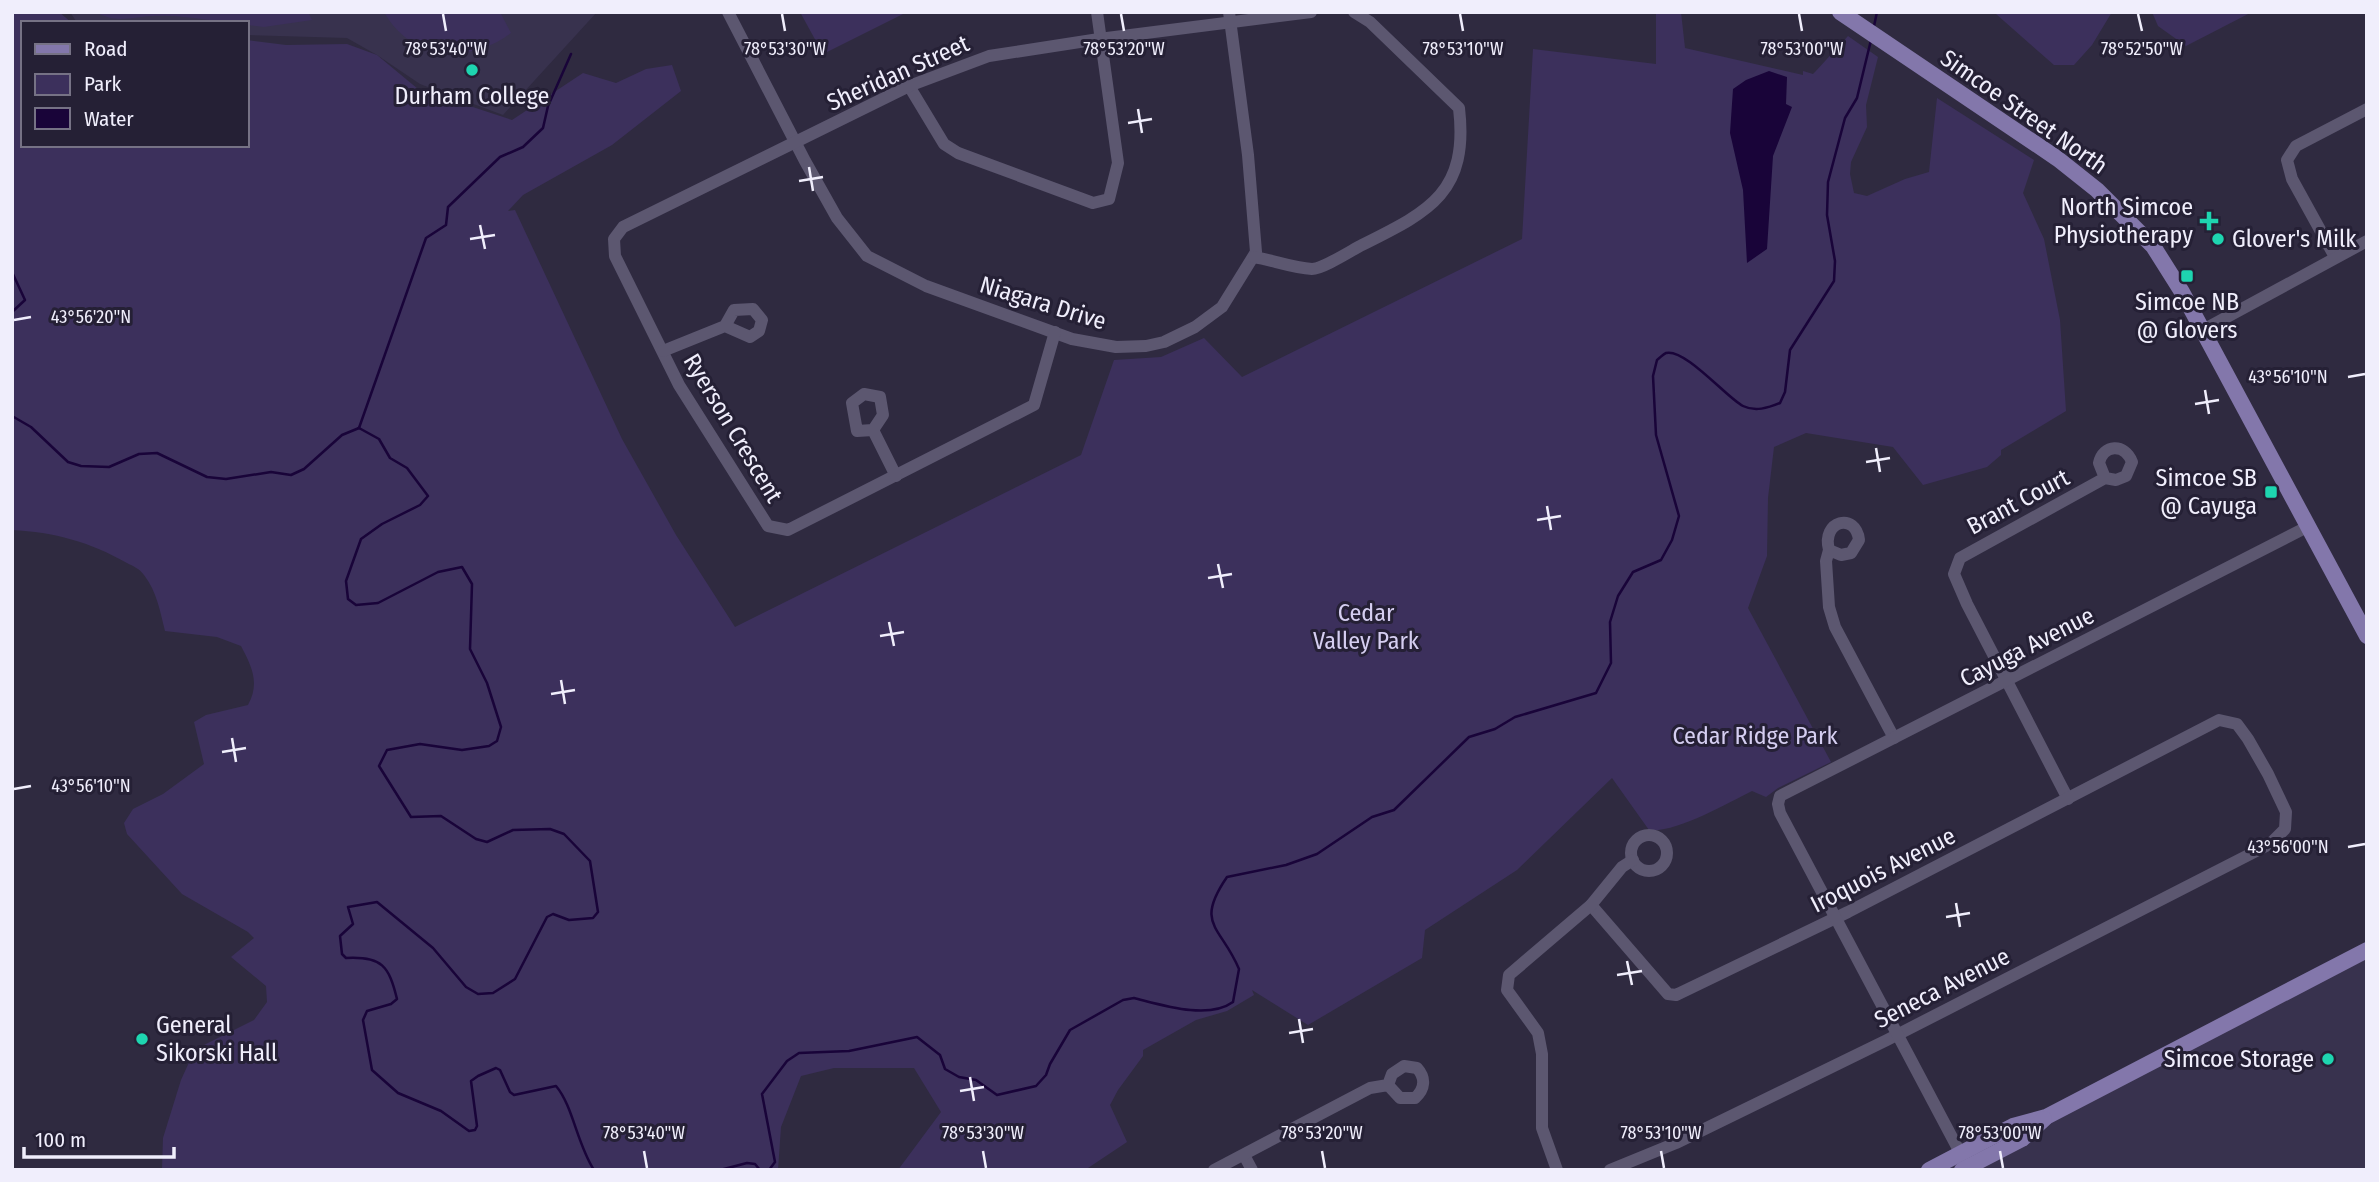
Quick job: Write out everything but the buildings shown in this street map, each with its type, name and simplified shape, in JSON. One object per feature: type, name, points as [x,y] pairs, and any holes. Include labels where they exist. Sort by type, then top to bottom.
[{"type":"main road","name":"Simcoe Street North","points":[[1843,14],[2058,159],[2097,190],[2152,246],[2203,330],[2367,636]]},
{"type":"main road","points":[[1929,1170],[1965,1165],[2013,1126],[2046,1117],[2367,950]]},
{"type":"street","name":"Niagara Drive","points":[[729,12],[836,218],[867,256],[926,286],[1072,339],[1116,347],[1146,346],[1164,342],[1195,327],[1222,307],[1254,257]]},
{"type":"street","points":[[909,86],[944,145],[958,153],[1093,203],[1109,199],[1118,163],[1097,12]]},
{"type":"street","name":"Sheridan Street","points":[[795,143],[909,86],[989,56],[1229,17],[1311,12]]},
{"type":"street","points":[[1229,17],[1254,217],[1254,257],[1314,269],[1416,218],[1436,200],[1453,177],[1462,138],[1459,108],[1370,22],[1354,12]]},
{"type":"street","points":[[2335,257],[2292,179],[2287,160],[2296,146],[2367,109]]},
{"type":"street","name":"Ryerson Crescent","points":[[795,143],[623,227],[614,239],[615,256],[678,385],[768,526],[788,530],[1034,405],[1055,332]]},
{"type":"street","points":[[2203,330],[2367,241]]},
{"type":"street","points":[[663,351],[725,326]]},
{"type":"street","points":[[873,429],[896,476]]},
{"type":"street","name":"Brant Court","points":[[2007,680],[1956,582],[1955,566],[1960,558],[2105,478]]},
{"type":"street","name":"Cayuga Avenue","points":[[1836,918],[1780,813],[1778,800],[1784,793],[2309,526]]},
{"type":"street","points":[[1829,550],[1826,561],[1832,619],[1894,738]]},
{"type":"street","points":[[2007,680],[2068,799]]},
{"type":"street","name":"Iroquois Avenue","points":[[1591,905],[1668,994],[1676,995],[1836,918],[2219,720],[2236,724],[2249,739],[2286,812],[2285,829]]},
{"type":"street","name":"Seneca Avenue","points":[[1609,1170],[1676,1143],[1898,1035],[2270,844],[2285,829]]},
{"type":"street","points":[[1557,1170],[1542,1128],[1542,1054],[1538,1033],[1507,990],[1506,983],[1509,975],[1591,905],[1622,867],[1633,860]]},
{"type":"street","points":[[1836,918],[1965,1165]]},
{"type":"street","points":[[1214,1170],[1370,1088],[1388,1085]]},
{"type":"street","points":[[1244,1155],[1252,1170]]},
{"type":"shaded area","name":"Durham College","points":[[70,12],[597,12],[503,115],[420,84],[347,38],[248,35],[248,21],[76,21]]},
{"type":"shaded area","points":[[2367,950],[2367,1170],[1930,1170]]},
{"type":"green space","name":"Cedar Valley Park","points":[[12,12],[59,12],[70,21],[21,21],[21,147],[248,147],[248,40],[286,45],[347,44],[377,55],[418,89],[512,120],[583,73],[616,83],[646,69],[672,65],[681,91],[612,145],[523,195],[508,211],[515,210],[622,439],[676,535],[735,627],[1081,455],[1114,360],[1161,357],[1204,338],[1242,377],[1522,239],[1533,49],[1656,64],[1656,12],[1681,12],[1685,48],[1803,75],[1803,71],[1813,74],[1848,36],[1878,57],[1866,105],[1867,127],[1851,162],[1850,174],[1854,193],[1867,196],[1905,179],[1929,172],[1937,98],[2034,160],[2023,193],[2044,239],[2060,320],[2066,411],[2001,450],[2001,455],[1987,467],[1923,485],[1893,447],[1806,433],[1774,447],[1768,498],[1767,556],[1748,608],[1831,762],[1778,788],[1766,797],[1752,791],[1687,822],[1660,830],[1649,830],[1612,778],[1517,870],[1425,930],[1422,958],[1308,1025],[1252,990],[1254,995],[1227,1011],[1196,1020],[1143,1050],[1143,1056],[1110,1105],[1127,1142],[1085,1170],[898,1170],[941,1112],[914,1068],[834,1068],[801,1076],[781,1127],[778,1170],[162,1170],[163,1138],[181,1080],[191,1058],[204,1045],[254,1020],[267,1002],[266,986],[231,957],[254,938],[182,894],[127,834],[124,823],[133,809],[163,794],[204,764],[194,722],[206,715],[248,705],[254,689],[253,675],[241,646],[217,637],[165,631],[152,588],[136,568],[99,549],[71,539],[12,530]]},
{"type":"green space","points":[[95,12],[308,12],[312,20],[264,27],[248,25],[248,21],[216,21],[176,16],[117,19]]},
{"type":"green space","points":[[384,12],[500,12],[511,33],[478,50],[442,52],[409,40]]},
{"type":"green space","points":[[800,12],[907,12],[823,54]]},
{"type":"green space","points":[[1979,12],[2112,12],[2092,45],[2074,65],[2054,65],[1996,14]]},
{"type":"green space","points":[[2152,12],[2252,12],[2186,46],[2158,26]]},
{"type":"water","points":[[1769,71],[1787,77],[1786,104],[1792,107],[1773,156],[1767,249],[1747,263],[1743,190],[1730,133],[1733,89],[1746,80]]},
{"type":"waterway","points":[[1874,26],[1877,12]]},
{"type":"waterway","points":[[769,1170],[775,1162],[762,1094],[787,1061],[799,1053],[849,1051],[917,1037],[940,1055],[945,1069],[959,1077],[976,1080],[997,1095],[1036,1086],[1046,1075],[1070,1030],[1123,1000],[1134,998],[1198,1010],[1223,1007],[1233,1002],[1239,969],[1214,925],[1212,916],[1212,906],[1227,877],[1286,865],[1317,854],[1372,817],[1394,810],[1469,737],[1495,729],[1515,717],[1596,693],[1611,663],[1610,622],[1618,596],[1633,572],[1661,560],[1672,540],[1679,516],[1656,435],[1653,376],[1657,360],[1666,353],[1684,358],[1748,408],[1762,409],[1780,403],[1785,392],[1790,350],[1834,281],[1835,261],[1827,215],[1828,182],[1845,118],[1857,98],[1871,40]]},
{"type":"waterway","points":[[359,428],[426,238],[446,225],[448,207],[500,157],[523,147],[543,128],[548,106],[571,54]]},
{"type":"waterway","points":[[12,272],[25,300],[12,312]]},
{"type":"waterway","points":[[12,416],[31,427],[68,462],[81,466],[109,467],[139,454],[157,453],[207,477],[226,479],[271,472],[291,475],[304,469],[342,435],[359,428]]},
{"type":"waterway","points":[[359,428],[379,439],[390,458],[407,468],[428,496],[420,505],[382,524],[361,539],[346,581],[348,599],[356,605],[378,603],[438,572],[462,567],[472,584],[470,649],[487,683],[501,727],[497,741],[489,746],[462,750],[420,744],[387,750],[379,766],[411,817],[441,816],[476,839],[487,842],[513,830],[550,829],[564,834],[590,861],[598,912],[593,918],[569,920],[553,914],[547,917],[515,979],[493,993],[478,994],[466,987],[433,948],[377,902],[348,907],[353,924],[340,936],[342,954],[346,958],[368,959],[382,965],[391,978],[397,999],[391,1004],[367,1011],[363,1020],[372,1070],[398,1093],[441,1111],[469,1131],[475,1130],[477,1126],[471,1081],[478,1076],[496,1068],[500,1070],[514,1095],[556,1086],[567,1104],[583,1149],[594,1170]]},
{"type":"waterway","points":[[720,1170],[747,1163],[755,1164],[760,1170]]},
{"type":"place","name":"Durham College","points":[[472,70]]},
{"type":"place","name":"North Simcoe Physiotherapy","points":[[2209,221]]},
{"type":"place","name":"Glover's Milk","points":[[2218,239]]},
{"type":"place","name":"Simcoe NB @ Glovers","points":[[2187,276]]},
{"type":"place","name":"Simcoe SB @ Cayuga","points":[[2271,492]]},
{"type":"place","name":"General Sikorski Hall","points":[[142,1039]]},
{"type":"place","name":"Simcoe Storage","points":[[2328,1059]]},
{"type":"park label","name":"Cedar Ridge Park","points":[[1755,736]]}]
